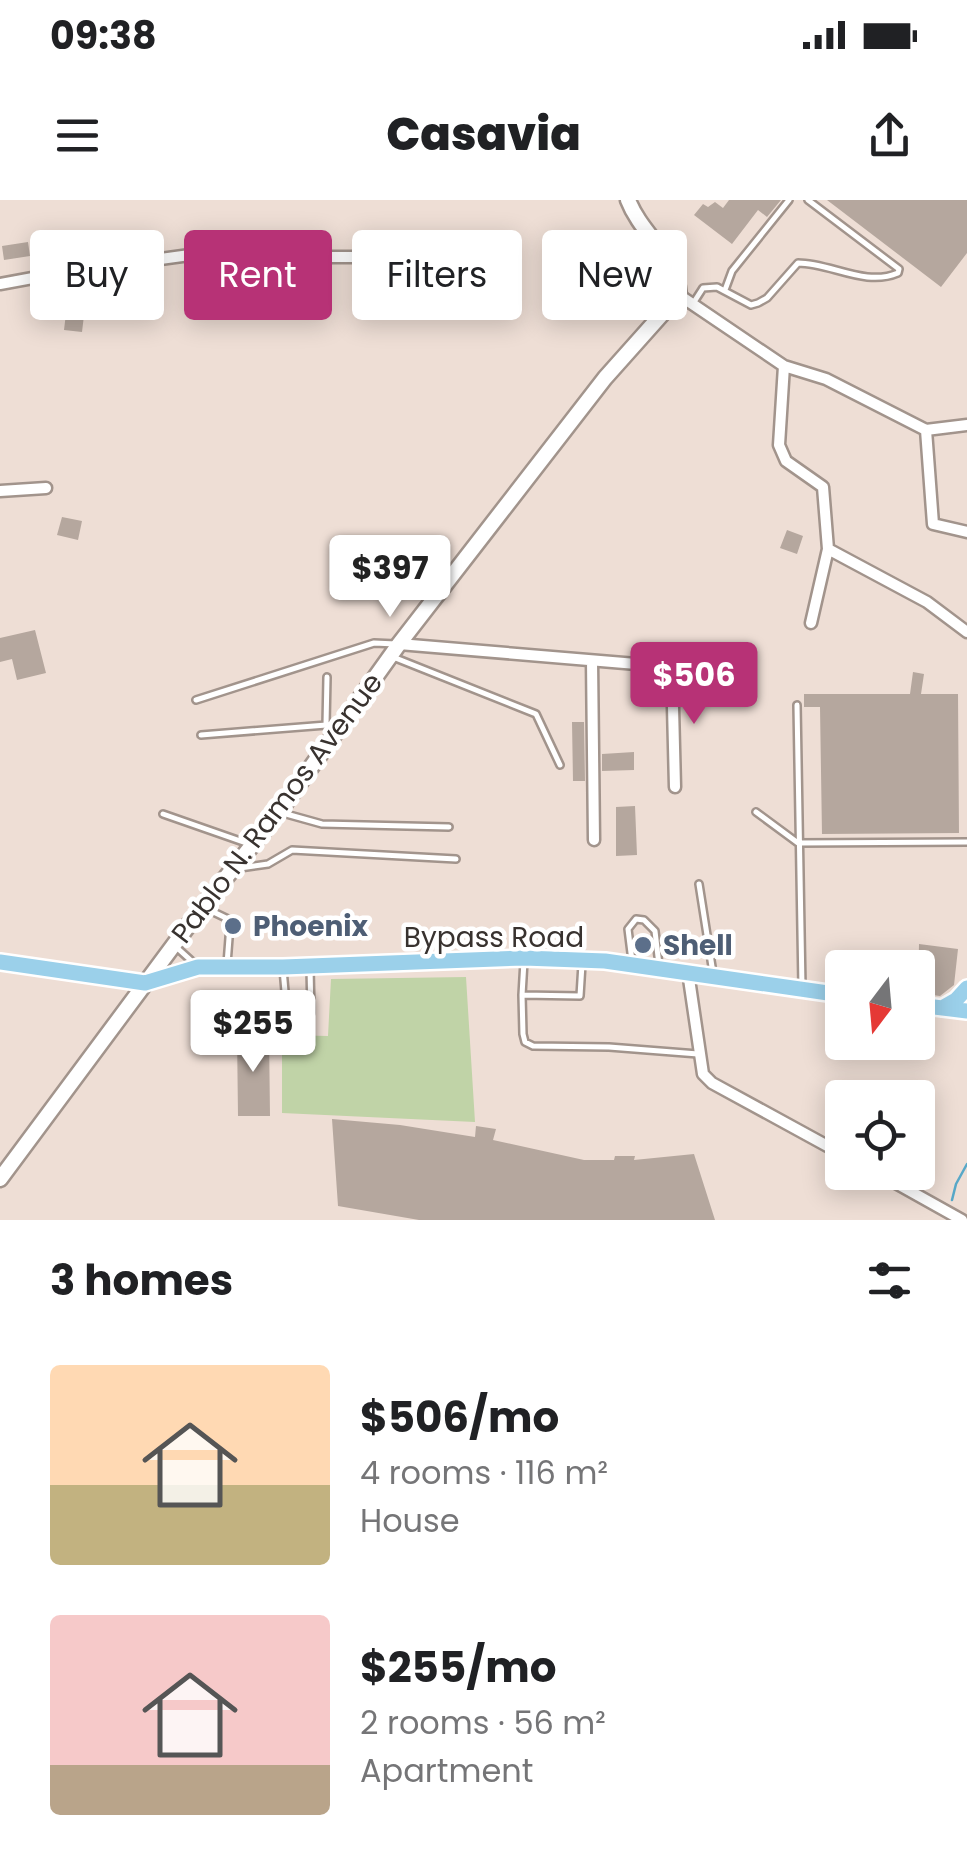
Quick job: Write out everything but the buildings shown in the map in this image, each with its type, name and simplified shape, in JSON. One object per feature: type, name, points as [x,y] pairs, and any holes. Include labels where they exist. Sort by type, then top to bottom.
[{"type":"main road","name":"Bypass Road","points":[[145,983],[198,967],[524,958],[659,968],[825,993]]},
{"type":"main road","points":[[0,962],[145,983]]},
{"type":"main road","points":[[942,1008],[967,988]]},
{"type":"main road","points":[[935,1007],[967,1012]]},
{"type":"street","points":[[628,200],[646,230]]},
{"type":"street","points":[[0,284],[219,251],[352,257]]},
{"type":"street","points":[[687,300],[784,366],[826,379],[926,430],[967,425]]},
{"type":"street","name":"Pablo N. Ramos Avenue","points":[[0,1179],[202,906],[279,812],[394,650],[605,378],[657,320]]},
{"type":"street","points":[[784,366],[779,444],[786,461],[823,487],[828,550],[810,623]]},
{"type":"street","points":[[926,430],[933,524],[967,532]]},
{"type":"street","points":[[0,491],[46,488]]},
{"type":"street","points":[[828,550],[927,602],[966,628]]},
{"type":"street","points":[[394,650],[672,667],[674,787]]},
{"type":"street","points":[[592,660],[594,840]]},
{"type":"street","points":[[688,972],[703,1074],[712,1083],[825,1145]]},
{"type":"street","points":[[908,1190],[962,1220]]},
{"type":"lane","points":[[724,290],[732,271],[789,200]]},
{"type":"lane","points":[[692,304],[703,288],[717,287],[751,305],[758,304],[798,263],[872,278],[898,273],[899,269],[808,200]]},
{"type":"lane","points":[[196,700],[374,643],[536,714],[560,765]]},
{"type":"lane","points":[[326,725],[327,676]]},
{"type":"lane","points":[[797,706],[802,990]]},
{"type":"lane","points":[[202,735],[342,723]]},
{"type":"lane","points":[[279,812],[322,824],[449,826]]},
{"type":"lane","points":[[756,812],[798,843],[967,842]]},
{"type":"lane","points":[[163,814],[252,845]]},
{"type":"lane","points":[[232,869],[268,864],[292,850],[456,859]]},
{"type":"lane","points":[[699,884],[713,976]]},
{"type":"lane","points":[[202,906],[228,918],[227,967]]},
{"type":"lane","points":[[632,965],[628,929],[636,919],[644,920],[655,930],[659,968]]},
{"type":"lane","points":[[175,946],[198,967]]},
{"type":"lane","points":[[524,958],[525,1042],[533,1046],[698,1054]]},
{"type":"lane","points":[[522,995],[580,996],[582,961]]},
{"type":"lane","points":[[283,967],[287,1014],[311,1013],[310,965]]},
{"type":"green space","points":[[466,977],[475,1122],[282,1113],[282,1035],[328,1036],[331,979]]},
{"type":"waterway","points":[[952,1200],[967,1164]]},
{"type":"place","name":"Phoenix","points":[[233,926]]},
{"type":"place","name":"Shell","points":[[643,945]]}]
